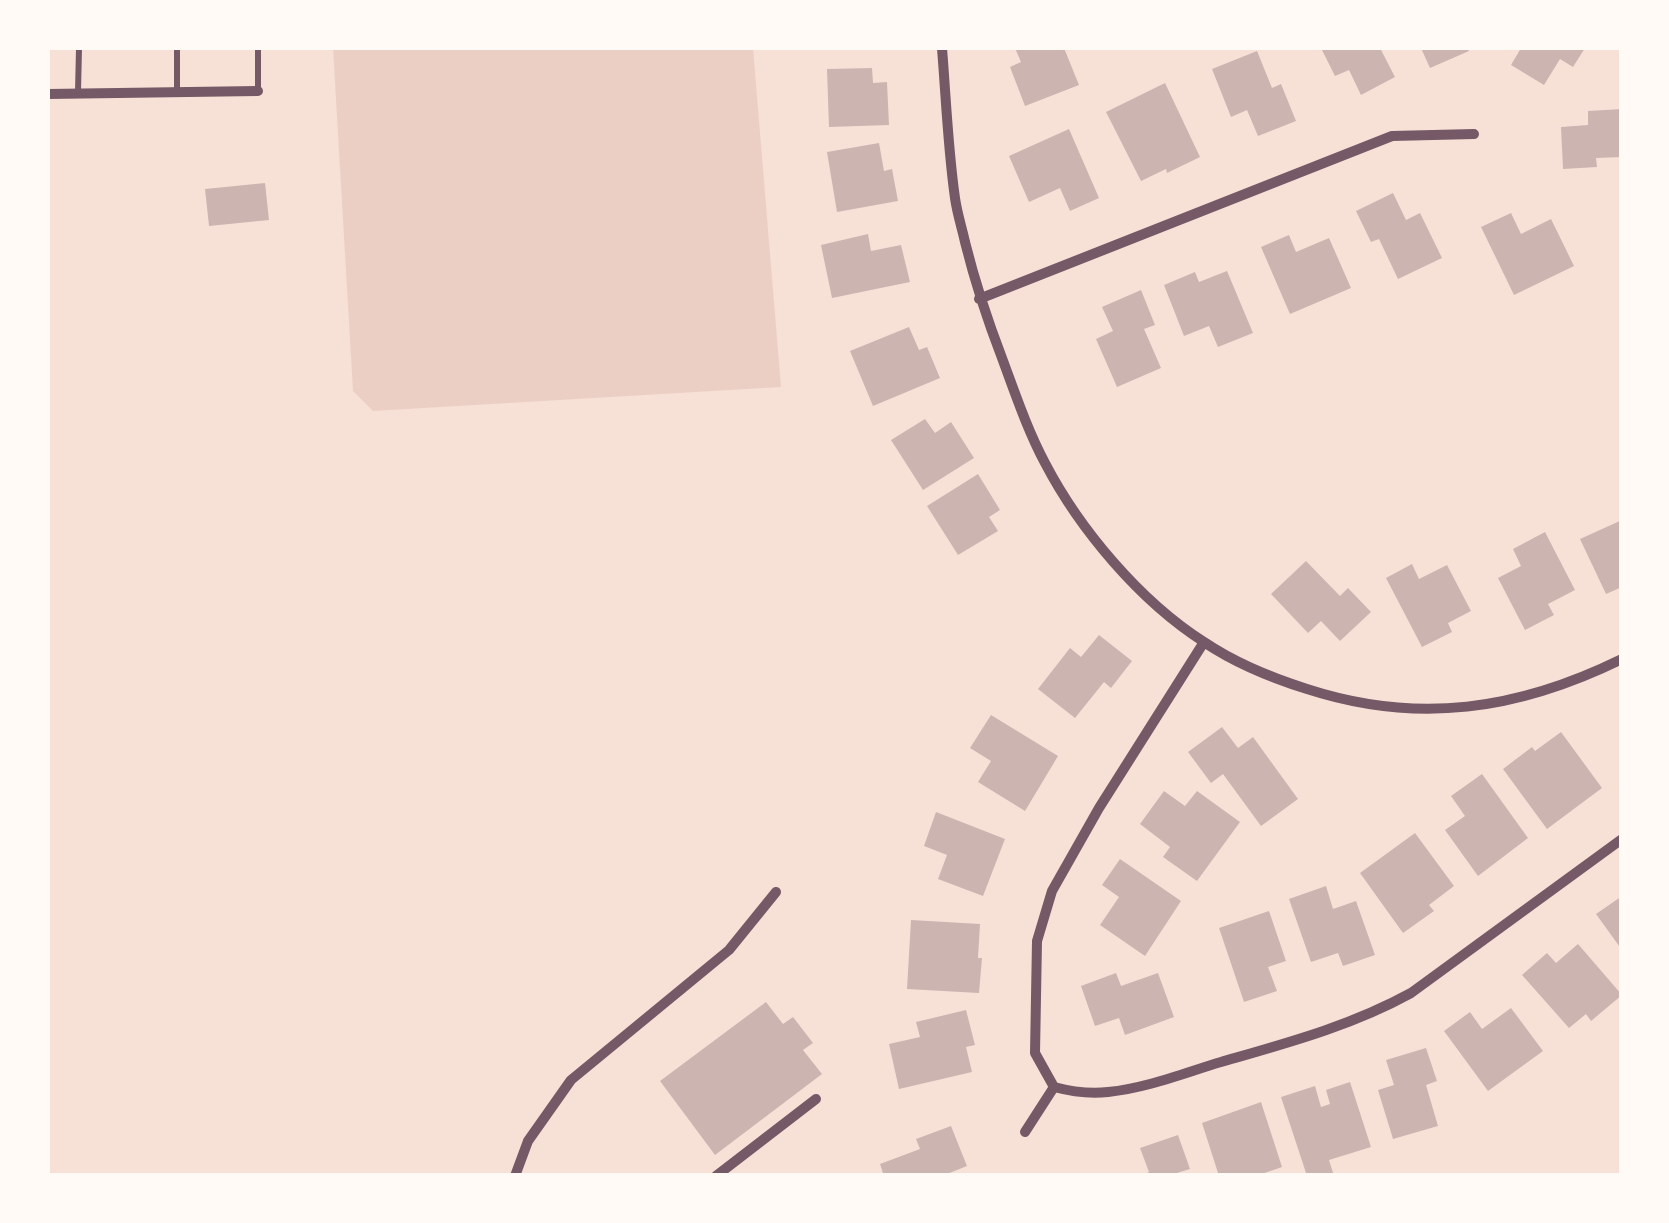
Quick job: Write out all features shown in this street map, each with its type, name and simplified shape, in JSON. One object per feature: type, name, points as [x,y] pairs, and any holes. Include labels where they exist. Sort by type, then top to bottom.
[{"type":"street","points":[[942,48],[955,201],[980,298],[1031,435],[1063,494],[1093,536],[1172,618],[1204,642],[1249,666],[1307,690],[1383,708],[1482,706],[1592,674],[1622,660]]},
{"type":"street","points":[[48,94],[258,91]]},
{"type":"street","points":[[980,298],[1392,136],[1474,134]]},
{"type":"street","points":[[1204,642],[1098,808],[1052,891],[1037,940],[1035,1053],[1054,1087],[1078,1094],[1144,1085],[1344,1026],[1412,993],[1622,839]]},
{"type":"street","points":[[515,1176],[528,1141],[571,1080],[730,950],[776,892]]},
{"type":"street","points":[[1025,1132],[1054,1087]]},
{"type":"street","points":[[716,1176],[816,1099]]},
{"type":"lane","points":[[78,94],[79,48]]},
{"type":"lane","points":[[177,48],[177,93]]},
{"type":"lane","points":[[258,48],[258,91]]},
{"type":"shaded area","points":[[333,48],[753,48],[781,387],[373,411],[353,391]]},
{"type":"building","points":[[1015,48],[1064,48],[1079,85],[1025,106],[1010,67],[1021,62]]},
{"type":"building","points":[[1321,48],[1380,48],[1395,77],[1361,95],[1349,70],[1335,76]]},
{"type":"building","points":[[1421,48],[1467,48],[1469,51],[1430,68]]},
{"type":"building","points":[[1521,48],[1585,48],[1573,67],[1560,59],[1544,85],[1511,65]]},
{"type":"building","points":[[1257,51],[1272,88],[1281,84],[1296,121],[1258,136],[1247,110],[1231,117],[1212,69]]},
{"type":"building","points":[[872,68],[873,83],[887,82],[889,125],[829,127],[827,69]]},
{"type":"building","points":[[1165,83],[1200,157],[1141,181],[1106,112]]},
{"type":"building","points":[[1622,109],[1622,157],[1596,158],[1597,167],[1563,169],[1561,127],[1588,125],[1588,111]]},
{"type":"building","points":[[1069,129],[1099,198],[1070,211],[1060,188],[1029,202],[1009,156]]},
{"type":"building","points":[[879,143],[884,171],[892,169],[898,201],[837,212],[827,152]]},
{"type":"building","points":[[265,183],[269,220],[209,226],[205,189]]},
{"type":"building","points":[[1393,193],[1406,220],[1420,213],[1442,258],[1398,279],[1379,239],[1371,242],[1356,211]]},
{"type":"building","points":[[1511,213],[1521,234],[1551,219],[1574,266],[1514,295],[1481,227]]},
{"type":"building","points":[[868,234],[871,251],[901,245],[910,282],[832,298],[821,245]]},
{"type":"building","points":[[1289,235],[1296,252],[1329,238],[1351,288],[1290,314],[1261,247]]},
{"type":"building","points":[[1227,271],[1253,333],[1218,347],[1209,326],[1184,336],[1164,285],[1195,272],[1199,282]]},
{"type":"building","points":[[1141,290],[1155,325],[1144,329],[1161,368],[1117,387],[1096,339],[1113,331],[1102,307]]},
{"type":"building","points":[[909,327],[919,350],[927,347],[940,378],[873,406],[850,351]]},
{"type":"building","points":[[925,419],[935,433],[951,422],[974,458],[923,490],[891,440]]},
{"type":"building","points":[[978,474],[1000,510],[989,517],[998,531],[958,555],[927,506]]},
{"type":"building","points":[[1622,520],[1622,587],[1606,594],[1580,539]]},
{"type":"building","points":[[1545,532],[1575,590],[1548,604],[1554,615],[1525,630],[1498,578],[1521,566],[1513,549]]},
{"type":"building","points":[[1306,561],[1340,596],[1348,588],[1371,612],[1340,641],[1321,621],[1308,633],[1271,594]]},
{"type":"building","points":[[1412,564],[1419,579],[1447,565],[1471,611],[1448,623],[1452,632],[1422,647],[1386,578]]},
{"type":"building","points":[[1099,635],[1132,661],[1111,688],[1104,682],[1075,718],[1038,689],[1070,648],[1081,657]]},
{"type":"building","points":[[991,715],[1058,756],[1025,811],[978,782],[991,761],[970,748]]},
{"type":"building","points":[[1222,727],[1238,748],[1253,737],[1298,799],[1261,826],[1223,774],[1211,783],[1188,752]]},
{"type":"building","points":[[1561,732],[1602,788],[1547,829],[1503,769]]},
{"type":"building","points":[[1482,774],[1528,838],[1478,876],[1445,830],[1465,816],[1451,796]]},
{"type":"building","points":[[1164,791],[1185,806],[1197,791],[1240,822],[1197,881],[1163,857],[1170,847],[1140,824]]},
{"type":"building","points":[[936,812],[1005,839],[983,896],[938,879],[947,855],[924,846]]},
{"type":"building","points":[[1415,833],[1454,886],[1429,905],[1434,911],[1403,933],[1360,873]]},
{"type":"building","points":[[1120,859],[1181,901],[1145,956],[1100,925],[1119,897],[1102,885]]},
{"type":"building","points":[[1326,886],[1333,909],[1356,901],[1375,955],[1343,966],[1338,953],[1311,962],[1289,899]]},
{"type":"building","points":[[1622,896],[1622,950],[1596,914]]},
{"type":"building","points":[[1269,911],[1286,961],[1268,967],[1277,991],[1244,1002],[1219,928]]},
{"type":"building","points":[[911,920],[980,924],[979,993],[907,989]]},
{"type":"building","points":[[1578,944],[1622,995],[1591,1021],[1586,1014],[1569,1028],[1522,975],[1547,953],[1556,963]]},
{"type":"building","points":[[1116,973],[1121,986],[1158,973],[1174,1017],[1125,1035],[1119,1018],[1095,1026],[1081,986]]},
{"type":"building","points":[[766,1002],[783,1024],[793,1017],[813,1043],[803,1050],[822,1074],[715,1155],[660,1081]]},
{"type":"building","points":[[1511,1008],[1543,1051],[1488,1091],[1444,1031],[1470,1012],[1482,1029]]},
{"type":"building","points":[[966,1010],[975,1045],[966,1047],[972,1072],[899,1089],[889,1044],[920,1037],[916,1022]]},
{"type":"building","points":[[1426,1048],[1437,1081],[1426,1085],[1438,1126],[1393,1139],[1378,1090],[1394,1085],[1386,1060]]},
{"type":"building","points":[[1350,1082],[1371,1147],[1329,1160],[1334,1176],[1307,1176],[1281,1097],[1315,1086],[1321,1107],[1330,1104],[1326,1090]]},
{"type":"building","points":[[1261,1102],[1282,1167],[1256,1176],[1219,1176],[1202,1123]]},
{"type":"building","points":[[951,1126],[967,1166],[942,1176],[884,1176],[880,1164],[920,1149],[916,1139]]},
{"type":"building","points":[[1178,1135],[1190,1169],[1177,1173],[1178,1176],[1141,1176],[1149,1172],[1140,1148]]}]
